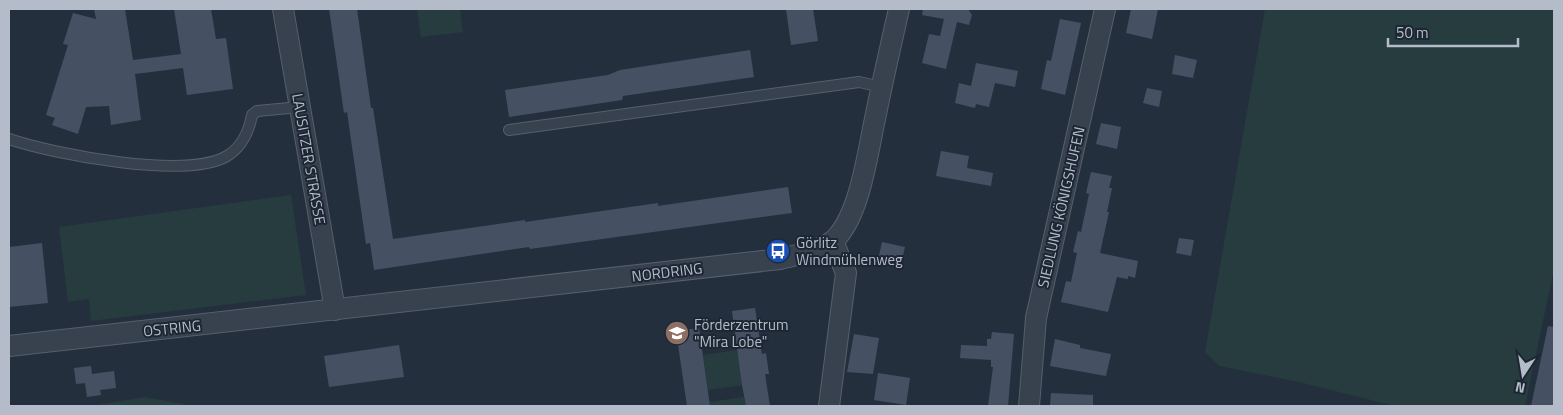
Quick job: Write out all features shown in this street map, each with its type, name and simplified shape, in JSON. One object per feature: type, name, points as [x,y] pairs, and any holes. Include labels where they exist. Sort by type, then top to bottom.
[{"type":"street","name":"LAUSITZER STRASSE","points":[[283,9],[335,310]]},
{"type":"street","points":[[829,406],[846,272],[833,241],[841,232],[850,215],[861,185],[899,9]]},
{"type":"street","name":"SIEDLUNG KÖNIGSHUFEN","points":[[1029,406],[1036,318],[1105,9]]},
{"type":"street","name":"NORDRING","points":[[335,310],[780,259],[816,249],[833,241]]},
{"type":"street","name":"OSTRING","points":[[9,346],[335,310]]},
{"type":"lane","points":[[510,130],[859,82],[882,87]]},
{"type":"lane","points":[[9,139],[43,149],[131,164],[176,166],[211,162],[226,156],[237,148],[250,128],[252,115],[257,111],[300,107]]},
{"type":"green space","points":[[417,9],[460,9],[463,32],[421,37]]},
{"type":"green space","points":[[1265,9],[1554,9],[1554,269],[1525,406],[1395,406],[1299,382],[1219,366],[1205,352]]},
{"type":"green space","points":[[291,195],[306,295],[91,321],[89,299],[68,302],[59,227]]},
{"type":"green space","points":[[738,350],[743,385],[708,390],[703,355]]},
{"type":"green space","points":[[145,397],[193,406],[92,406]]},
{"type":"green space","points":[[744,397],[746,406],[710,406],[709,402]]},
{"type":"building","points":[[94,9],[125,9],[133,60],[181,54],[174,9],[211,9],[216,39],[226,38],[233,89],[187,95],[183,68],[135,74],[141,120],[111,125],[109,106],[86,107],[78,134],[52,125],[55,118],[46,115],[68,45],[63,44],[73,13],[96,19]]},
{"type":"building","points":[[329,9],[357,9],[393,239],[658,203],[658,206],[788,187],[792,213],[530,249],[529,247],[374,270],[370,243],[366,244],[347,112],[344,113]]},
{"type":"building","points":[[786,9],[813,9],[818,41],[791,45]]},
{"type":"building","points":[[923,9],[968,9],[972,15],[969,25],[957,22],[946,69],[922,63],[929,34],[940,36],[944,19],[922,15]]},
{"type":"building","points":[[1131,9],[1158,9],[1152,39],[1126,33]]},
{"type":"building","points":[[1060,19],[1081,23],[1065,95],[1041,89],[1047,60],[1051,61]]},
{"type":"building","points":[[750,50],[754,77],[623,96],[622,100],[509,117],[505,90],[608,75],[620,70]]},
{"type":"building","points":[[1175,55],[1197,60],[1193,78],[1172,74]]},
{"type":"building","points":[[976,63],[1018,71],[1015,87],[995,83],[989,107],[976,104],[975,108],[955,103],[959,83],[971,86]]},
{"type":"building","points":[[1147,88],[1162,91],[1159,107],[1143,103]]},
{"type":"building","points":[[1101,123],[1121,127],[1117,149],[1096,144]]},
{"type":"building","points":[[941,151],[969,156],[967,168],[993,173],[991,186],[936,176]]},
{"type":"building","points":[[1091,172],[1112,176],[1109,188],[1112,188],[1107,212],[1109,212],[1100,253],[1138,261],[1135,278],[1128,276],[1128,279],[1117,277],[1108,312],[1061,302],[1066,281],[1071,282],[1077,253],[1073,252],[1078,231],[1081,232],[1089,194],[1086,193]]},
{"type":"building","points":[[1179,238],[1194,240],[1191,256],[1176,253]]},
{"type":"building","points":[[882,242],[905,247],[901,264],[878,260]]},
{"type":"building","points":[[42,243],[48,303],[9,307],[9,247]]},
{"type":"building","points":[[755,308],[762,354],[766,353],[769,374],[765,374],[770,406],[746,406],[742,385],[732,311]]},
{"type":"building","points":[[1548,326],[1554,327],[1554,406],[1531,406]]},
{"type":"building","points":[[699,328],[710,406],[687,406],[676,331]]},
{"type":"building","points":[[992,332],[1014,334],[1008,406],[988,406],[993,367],[991,367],[991,360],[960,358],[961,345],[987,346],[987,339],[991,339]]},
{"type":"building","points":[[854,334],[879,338],[873,374],[847,372]]},
{"type":"building","points":[[1055,339],[1080,345],[1080,348],[1111,354],[1106,376],[1050,366]]},
{"type":"building","points":[[399,345],[404,377],[329,387],[324,356]]},
{"type":"building","points":[[91,366],[92,374],[114,371],[116,388],[100,390],[101,395],[87,397],[85,383],[76,384],[74,368]]},
{"type":"building","points":[[878,373],[910,378],[906,405],[874,400]]},
{"type":"building","points":[[1051,393],[1093,395],[1093,406],[1050,406]]},
{"type":"place","name":"Görlitz Windmühlenweg","points":[[778,251]]},
{"type":"place","name":"Förderzentrum \"Mira Lobe\"","points":[[677,333]]}]
